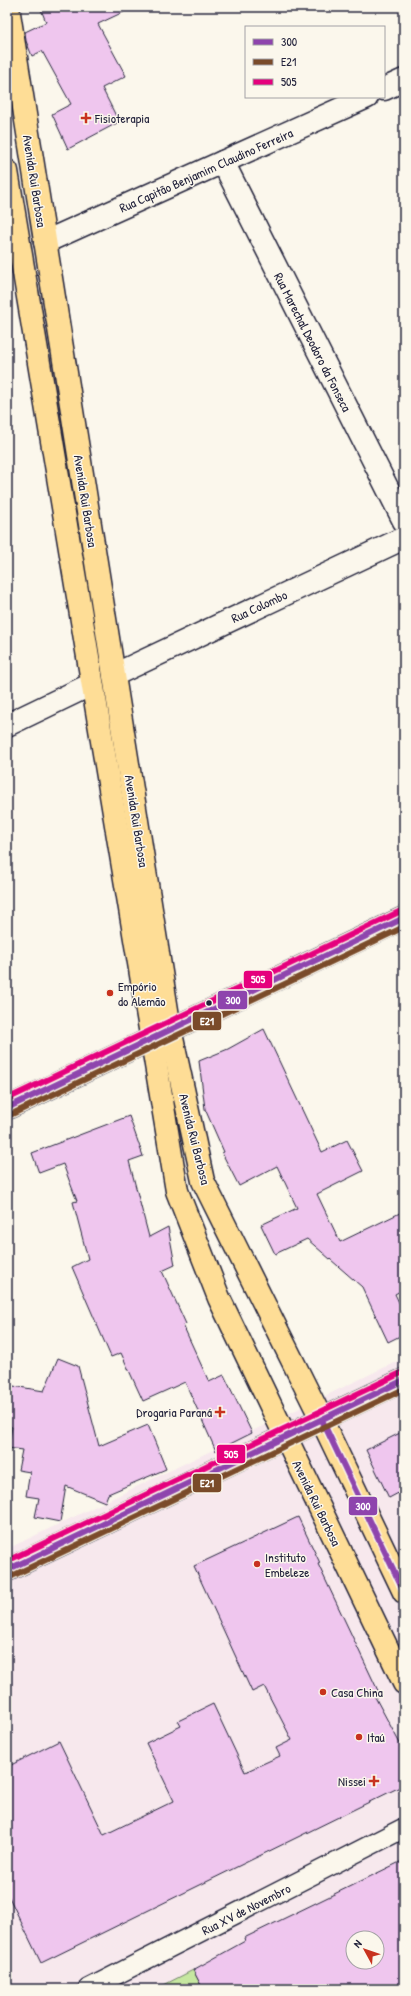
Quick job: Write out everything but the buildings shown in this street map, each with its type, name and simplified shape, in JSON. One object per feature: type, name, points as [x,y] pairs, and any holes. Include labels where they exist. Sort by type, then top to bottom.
[{"type":"main road","name":"Avenida Rui Barbosa","points":[[8,7],[170,1029],[203,1181],[322,1420],[404,1592]]},
{"type":"main road","name":"Avenida Rui Barbosa","points":[[7,171],[14,256],[92,684],[177,1191],[219,1298],[404,1683]]},
{"type":"street","points":[[385,89],[404,80]]},
{"type":"street","name":"Rua Capitão Benjamim Claudino Ferreira","points":[[45,242],[365,98]]},
{"type":"street","name":"Rua Marechal Deodoro da Fonseca","points":[[223,162],[404,521]]},
{"type":"street","name":"Rua Colombo","points":[[114,675],[404,538]]},
{"type":"street","points":[[7,724],[92,684]]},
{"type":"street","points":[[7,1108],[404,918]]},
{"type":"street","points":[[7,1570],[404,1380]]},
{"type":"street","name":"Rua XV de Novembro","points":[[88,1989],[404,1828]]},
{"type":"shaded area","points":[[404,1358],[404,1989],[7,1989],[7,1549]]},
{"type":"green space","points":[[193,1970],[203,1989],[156,1989]]},
{"type":"transit line","name":"505","points":[[7,1099],[401,911]]},
{"type":"transit line","name":"300","points":[[7,1108],[404,918]]},
{"type":"transit line","name":"E21","points":[[10,1115],[404,927]]},
{"type":"transit line","name":"505","points":[[7,1561],[401,1373]]},
{"type":"transit line","name":"300","points":[[7,1570],[404,1380]]},
{"type":"transit line","name":"E21","points":[[10,1577],[404,1389]]},
{"type":"transit line","name":"300","points":[[322,1420],[404,1592]]},
{"type":"place","name":"Fisioterapia","points":[[86,118]]},
{"type":"place","name":"Empório do Alemão","points":[[110,993]]},
{"type":"place","name":"Drogaria Paraná","points":[[220,1412]]},
{"type":"place","name":"Instituto Embeleze","points":[[257,1564]]},
{"type":"place","name":"Casa China","points":[[323,1692]]},
{"type":"place","name":"Itaú","points":[[359,1737]]},
{"type":"place","name":"Nissei","points":[[374,1781]]}]
